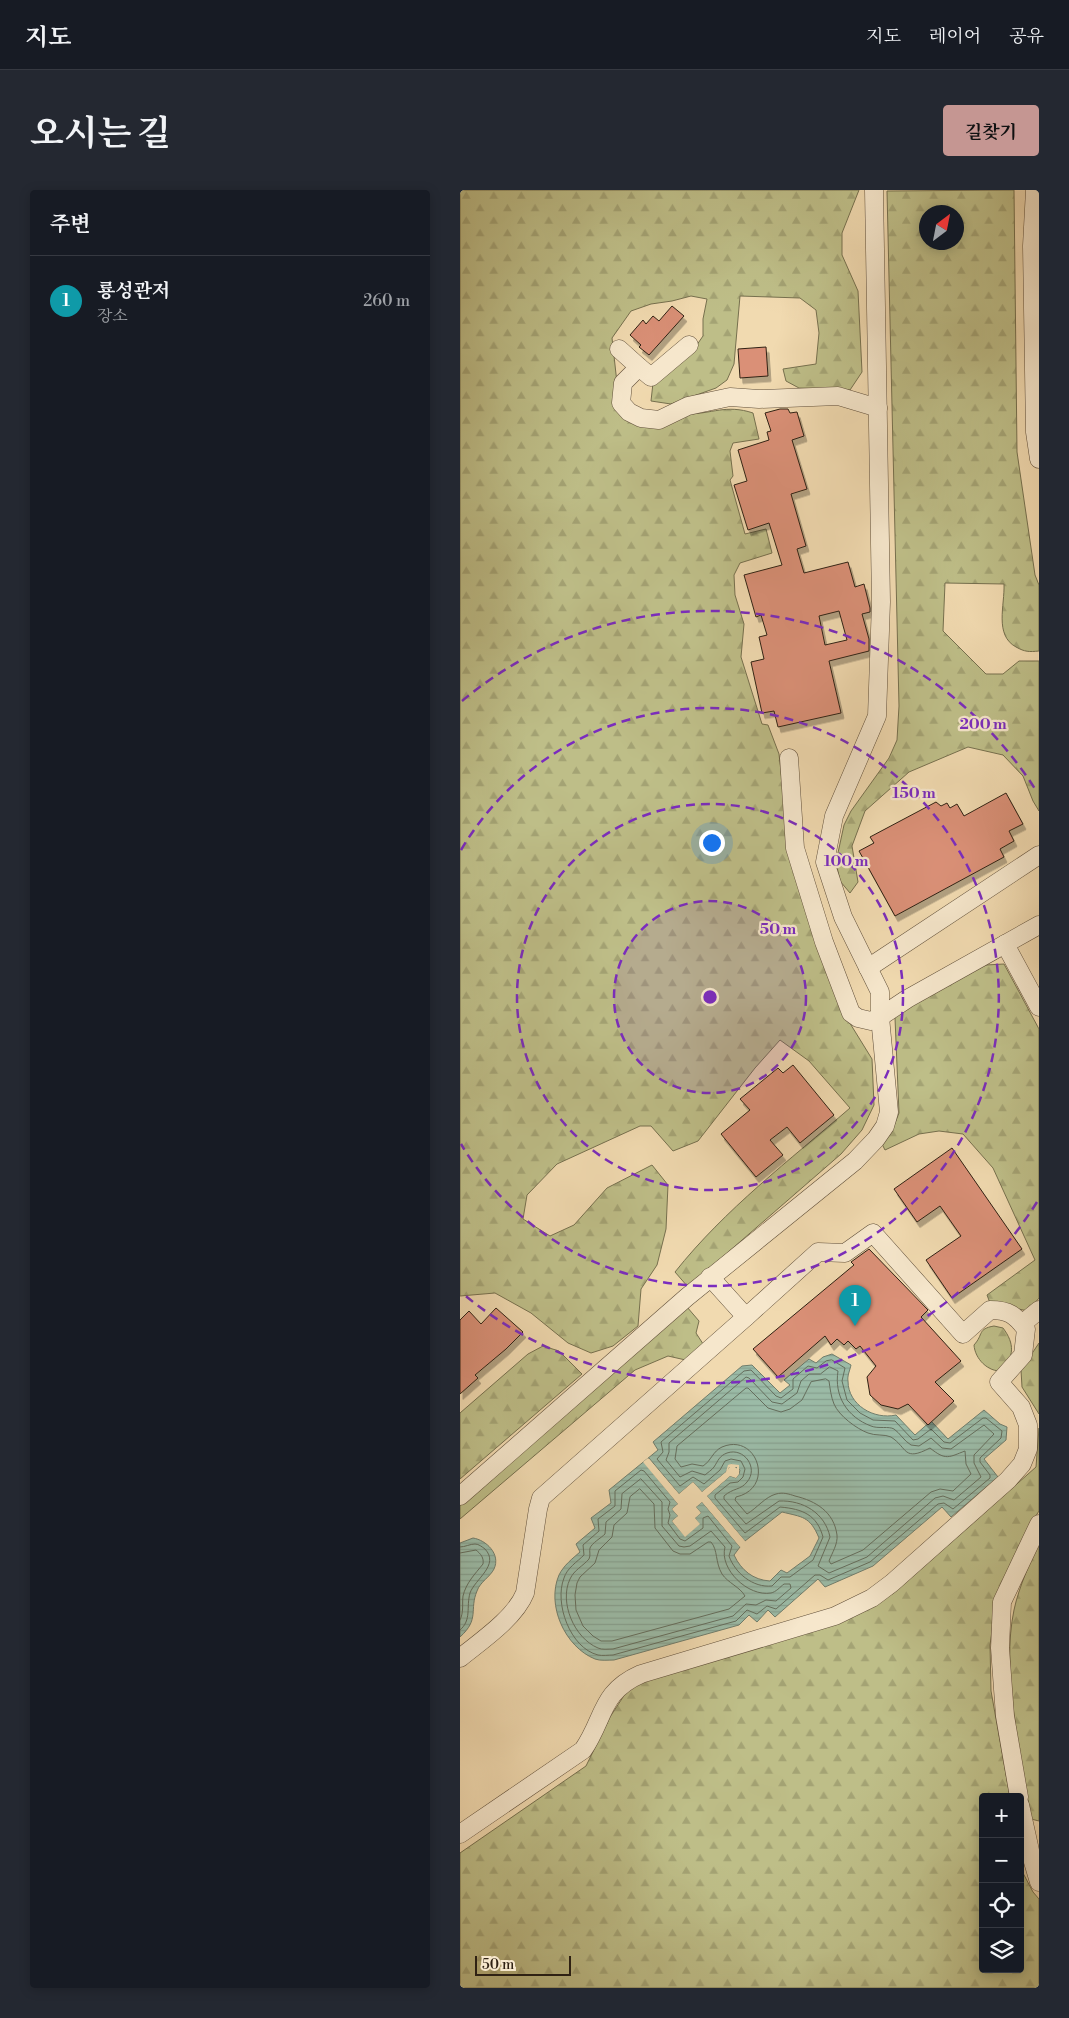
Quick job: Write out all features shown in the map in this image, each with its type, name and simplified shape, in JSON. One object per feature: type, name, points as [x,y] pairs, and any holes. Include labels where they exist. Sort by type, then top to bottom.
[{"type":"lane","points":[[460,1496],[710,1277],[855,1161],[885,1126],[889,1112],[880,1017],[880,992],[843,917],[825,862],[834,816],[877,716],[881,602],[874,190]]},
{"type":"lane","points":[[1035,190],[1032,256],[1035,432],[1039,459]]},
{"type":"lane","points":[[619,349],[652,377],[689,345]]},
{"type":"lane","points":[[639,367],[623,383],[620,403],[629,412],[641,418],[659,420],[688,406],[730,396],[759,399],[838,396],[878,408]]},
{"type":"lane","points":[[789,758],[795,848],[824,942],[850,1013],[858,1018],[871,1021],[880,1017],[906,999],[1039,925]]},
{"type":"lane","points":[[868,968],[1039,855]]},
{"type":"lane","points":[[1005,944],[1039,1007]]},
{"type":"lane","points":[[460,1658],[521,1604],[525,1593],[541,1498],[818,1252],[845,1253],[873,1233],[962,1334],[990,1310],[1000,1310],[1015,1315],[1026,1329],[1023,1355],[999,1382],[1021,1407],[1028,1425],[1028,1449],[1022,1464],[1008,1480],[892,1583],[872,1598],[835,1616],[651,1672],[625,1682],[610,1696],[599,1717],[594,1734],[583,1750],[460,1834]]},
{"type":"lane","points":[[710,1277],[746,1317]]},
{"type":"lane","points":[[1022,1324],[1039,1310]]},
{"type":"lane","points":[[1018,1793],[1005,1716],[1000,1648],[1002,1602],[1039,1524]]},
{"type":"lane","points":[[1024,1825],[1030,1855],[1039,1882]]},
{"type":"green space","points":[[460,190],[859,190],[842,233],[842,255],[858,291],[862,372],[850,390],[799,388],[786,381],[783,369],[816,364],[819,333],[816,310],[800,298],[740,296],[734,364],[727,380],[716,388],[671,404],[651,401],[653,383],[692,352],[703,336],[703,319],[707,299],[691,296],[651,304],[631,311],[612,338],[620,410],[696,414],[735,409],[753,413],[759,439],[733,443],[730,451],[733,476],[730,480],[745,534],[766,529],[772,553],[740,563],[734,575],[735,595],[744,624],[741,657],[762,724],[768,725],[779,754],[789,843],[843,1012],[872,1059],[874,1105],[862,1130],[841,1154],[688,1287],[675,1272],[694,1249],[759,1186],[850,1108],[809,1061],[780,1040],[755,1068],[698,1141],[673,1151],[651,1126],[640,1126],[557,1164],[527,1195],[523,1219],[550,1236],[574,1225],[607,1188],[652,1165],[668,1185],[666,1229],[657,1265],[641,1289],[638,1326],[613,1346],[591,1353],[568,1343],[531,1313],[495,1293],[460,1296]]},
{"type":"green space","points":[[1014,190],[1017,452],[1035,575],[1039,585],[1039,651],[1019,649],[1009,642],[1005,635],[1002,619],[1004,584],[945,583],[943,631],[986,674],[1003,674],[1019,661],[1039,661],[1039,811],[1023,776],[1003,755],[968,747],[909,772],[865,811],[852,846],[858,882],[850,893],[840,881],[836,862],[844,825],[851,811],[889,758],[897,740],[899,706],[887,191]]},
{"type":"green space","points":[[1004,964],[1039,1029],[1039,1298],[1028,1311],[990,1303],[987,1295],[1035,1260],[993,1168],[963,1134],[939,1131],[919,1134],[885,1150],[882,1144],[892,1131],[899,1113],[895,1018],[905,1002],[986,965]]},
{"type":"green space","points":[[687,1307],[699,1321],[696,1333],[705,1347],[690,1361],[668,1356],[635,1370],[460,1519],[460,1504]]},
{"type":"green space","points":[[994,1326],[1003,1328],[1010,1339],[1012,1350],[1009,1360],[1002,1371],[997,1371],[983,1364],[977,1355],[974,1345],[983,1330]]},
{"type":"green space","points":[[1039,1343],[1039,1414],[1022,1387],[1021,1370]]},
{"type":"green space","points":[[543,1346],[559,1351],[582,1374],[460,1479],[460,1413],[528,1354]]},
{"type":"green space","points":[[1039,1428],[1039,1511],[1028,1528],[997,1593],[990,1645],[991,1691],[1009,1793],[979,1793],[979,1973],[1024,1973],[1024,1875],[1039,1899],[1039,1988],[460,1988],[460,1853],[586,1766],[610,1717],[627,1691],[650,1677],[859,1613],[894,1593],[1036,1467]]},
{"type":"green space","points":[[1039,1538],[1039,1821],[1031,1819],[1014,1714],[1010,1660],[1011,1634],[1016,1601]]},
{"type":"water","points":[[832,1354],[851,1365],[848,1377],[849,1390],[857,1404],[871,1413],[888,1416],[896,1415],[915,1435],[931,1421],[948,1439],[984,1410],[1000,1424],[1007,1427],[1006,1440],[984,1459],[998,1477],[951,1517],[942,1507],[873,1566],[825,1587],[818,1579],[775,1617],[768,1610],[757,1622],[749,1615],[739,1625],[614,1660],[597,1660],[584,1653],[567,1635],[561,1624],[555,1599],[556,1587],[563,1568],[580,1552],[576,1544],[595,1528],[591,1518],[611,1503],[609,1490],[658,1450],[653,1442],[742,1366],[752,1365],[780,1393],[790,1385],[784,1380],[809,1359],[816,1363],[823,1357]],"holes":[[[649,1458],[679,1494],[693,1482],[702,1492],[726,1472],[731,1464],[740,1470],[739,1474],[736,1478],[730,1476],[707,1496],[745,1541],[782,1512],[809,1521],[819,1538],[810,1556],[787,1573],[781,1570],[770,1581],[758,1579],[740,1565],[734,1555],[740,1547],[702,1502],[696,1507],[701,1513],[695,1518],[699,1524],[685,1536],[672,1521],[678,1516],[672,1509],[678,1504],[644,1462]]]},
{"type":"water","points":[[473,1538],[483,1542],[491,1549],[496,1558],[496,1563],[492,1572],[478,1588],[472,1620],[460,1637],[460,1543]]},
{"type":"pier","points":[[648,1458],[679,1494],[693,1482],[702,1492],[726,1472],[728,1465],[739,1465],[739,1474],[736,1478],[730,1476],[707,1496],[745,1541],[743,1543],[704,1497],[729,1474],[735,1475],[737,1467],[729,1467],[727,1474],[703,1494],[700,1494],[693,1485],[678,1496],[648,1461],[647,1463],[680,1502],[676,1509],[681,1517],[676,1522],[685,1533],[696,1524],[692,1518],[698,1513],[693,1506],[702,1499],[741,1545],[740,1547],[702,1502],[696,1507],[701,1513],[695,1518],[700,1524],[685,1537],[672,1521],[678,1516],[672,1509],[678,1504],[643,1462]]},
{"type":"building","points":[[672,306],[684,316],[649,355],[639,347],[641,345],[630,335],[643,320],[646,324],[653,316],[659,321]]},
{"type":"building","points":[[766,347],[768,376],[740,378],[738,349]]},
{"type":"building","points":[[780,409],[788,409],[790,413],[797,412],[804,436],[792,440],[807,489],[791,494],[806,546],[797,549],[804,573],[848,562],[855,587],[864,584],[870,608],[870,612],[862,614],[869,639],[869,651],[829,661],[841,713],[778,727],[774,711],[762,713],[751,662],[764,659],[759,637],[767,635],[761,615],[756,617],[744,575],[782,565],[769,523],[748,530],[734,485],[747,481],[738,450],[769,440],[767,432],[771,431],[765,413]],"holes":[[[839,611],[847,640],[825,645],[819,616]]]},
{"type":"building","points":[[1006,793],[1023,824],[1009,831],[1014,841],[1000,849],[1004,857],[895,916],[859,851],[874,843],[870,837],[936,802],[941,806],[947,803],[950,808],[957,804],[964,816]]},
{"type":"building","points":[[793,1065],[834,1115],[800,1143],[787,1127],[770,1140],[783,1155],[756,1177],[721,1134],[750,1110],[740,1099],[778,1068],[783,1073]]},
{"type":"building","points":[[952,1148],[1022,1249],[952,1298],[926,1260],[961,1236],[940,1206],[917,1222],[894,1189]]},
{"type":"building","points":[[869,1249],[928,1310],[921,1317],[961,1361],[935,1382],[954,1401],[928,1425],[908,1404],[898,1409],[881,1405],[870,1395],[867,1377],[876,1366],[860,1346],[856,1349],[848,1341],[844,1345],[837,1339],[831,1345],[825,1336],[778,1377],[753,1349],[854,1265],[851,1262]]},
{"type":"building","points":[[496,1308],[523,1332],[475,1375],[478,1378],[460,1394],[460,1320],[469,1311],[481,1324]]},
{"type":"place","name":"룡성관저","points":[[855,1326]]}]
